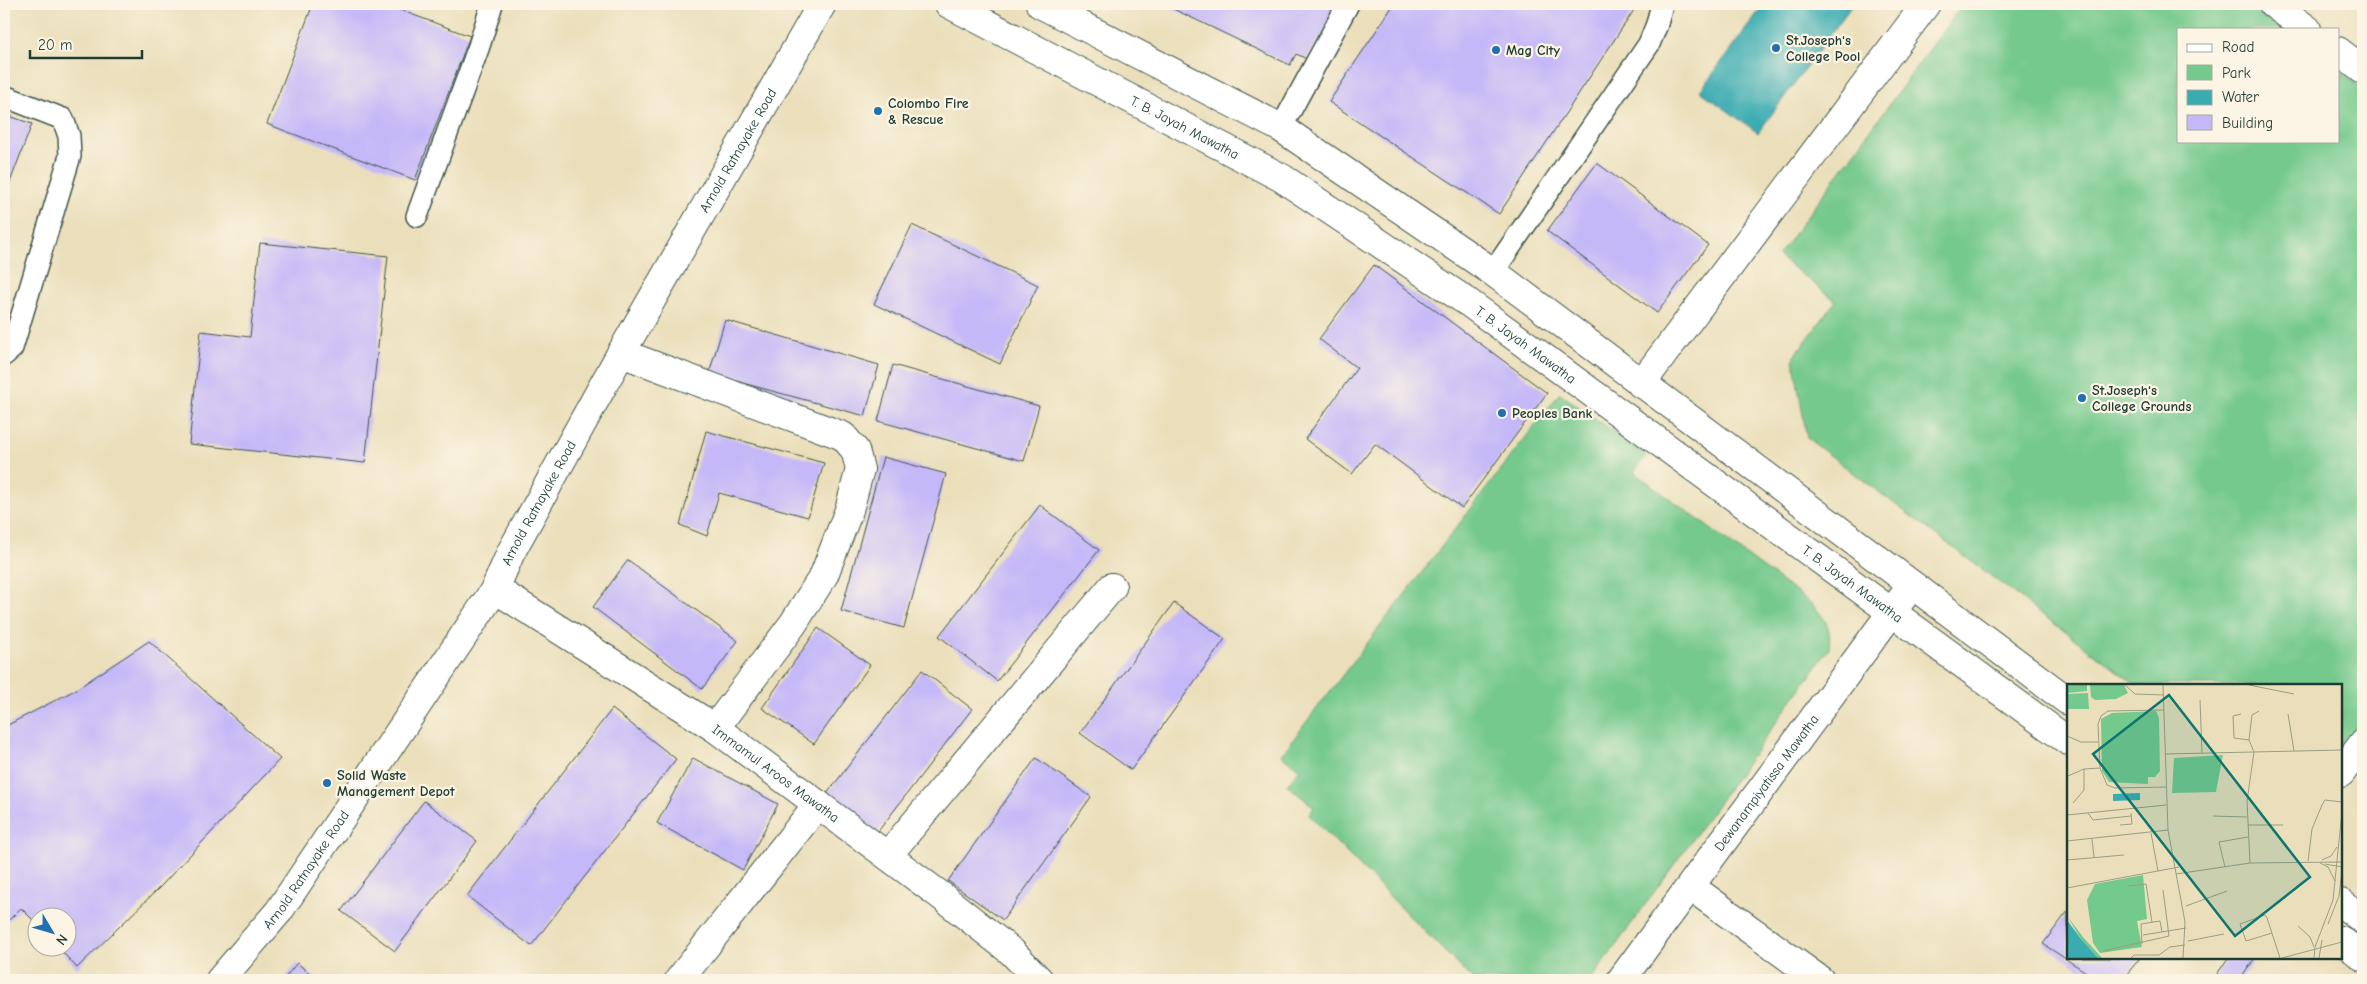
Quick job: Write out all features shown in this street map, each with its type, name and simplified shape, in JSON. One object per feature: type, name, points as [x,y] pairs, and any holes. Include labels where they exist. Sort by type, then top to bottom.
[{"type":"street","name":"Arnold Ratnayake Road","points":[[220,980],[279,911],[495,589],[511,552],[621,353],[822,4]]},
{"type":"street","name":"T. B. Jayah Mawatha","points":[[949,4],[1282,178],[1469,303],[2067,740]]},
{"type":"street","points":[[1040,4],[1281,128],[1493,272],[2067,701]]},
{"type":"street","points":[[1641,384],[1926,4]]},
{"type":"street","points":[[2273,4],[2306,28]]},
{"type":"street","points":[[2340,53],[2363,70]]},
{"type":"street","points":[[621,353],[843,436],[855,450],[860,469],[849,510],[824,574],[793,624],[715,728]]},
{"type":"street","name":"Dewanampiyatissa Mawatha","points":[[1620,980],[1691,887],[1912,586]]},
{"type":"street","points":[[888,855],[1112,587]]},
{"type":"street","name":"Immamul Aroos Mawatha","points":[[495,589],[715,728],[888,855],[1012,952],[1039,980]]},
{"type":"street","points":[[2342,772],[2363,742]]},
{"type":"street","points":[[679,980],[818,804]]},
{"type":"street","points":[[1691,887],[1820,980]]},
{"type":"street","points":[[2342,904],[2363,920]]},
{"type":"street","points":[[2342,941],[2363,957]]},
{"type":"lane","points":[[417,216],[480,46],[492,4]]},
{"type":"lane","points":[[1281,128],[1348,4]]},
{"type":"lane","points":[[1493,272],[1649,44],[1662,4]]},
{"type":"lane","points":[[4,96],[63,119],[69,136],[70,156],[12,348],[4,355]]},
{"type":"green space","name":"St.Joseph's College Grounds","points":[[1963,4],[2241,4],[2280,28],[2177,28],[2177,142],[2340,142],[2340,72],[2363,89],[2363,717],[2342,748],[2342,684],[2135,684],[1807,438],[1793,358],[1836,301],[1778,256]]},
{"type":"green space","points":[[1560,393],[1646,455],[1634,472],[1812,604],[1827,624],[1829,649],[1591,980],[1473,980],[1309,815],[1314,807],[1287,785],[1300,769],[1281,755]]},
{"type":"water","name":"St.Joseph's College Pool","points":[[1764,4],[1853,4],[1758,133],[1700,91]]},
{"type":"building","points":[[313,4],[384,4],[470,36],[415,180],[267,124]]},
{"type":"building","points":[[1163,4],[1342,4],[1307,59],[1296,54],[1290,65]]},
{"type":"building","points":[[1394,4],[1632,4],[1636,7],[1499,214],[1329,102]]},
{"type":"building","points":[[4,114],[32,124],[4,198]]},
{"type":"building","points":[[1597,163],[1708,245],[1657,313],[1547,231]]},
{"type":"building","points":[[912,225],[1038,285],[1000,364],[874,304]]},
{"type":"building","points":[[260,243],[388,256],[365,463],[189,444],[201,331],[250,337]]},
{"type":"building","points":[[1374,265],[1547,393],[1462,508],[1375,444],[1352,474],[1305,439],[1357,368],[1319,339]]},
{"type":"building","points":[[725,320],[879,365],[865,416],[709,374]]},
{"type":"building","points":[[893,365],[1039,406],[1024,461],[878,421]]},
{"type":"building","points":[[706,431],[824,463],[808,517],[719,493],[707,536],[680,525]]},
{"type":"building","points":[[883,457],[946,474],[904,628],[841,611]]},
{"type":"building","points":[[1040,505],[1099,550],[997,681],[939,636]]},
{"type":"building","points":[[628,560],[738,641],[702,689],[593,607]]},
{"type":"building","points":[[1174,603],[1225,639],[1131,770],[1080,733]]},
{"type":"building","points":[[818,628],[870,665],[814,744],[762,708]]},
{"type":"building","points":[[149,641],[280,759],[161,886],[77,968],[66,956],[78,956],[78,906],[28,906],[28,915],[21,908],[4,925],[4,727],[75,690]]},
{"type":"building","points":[[922,670],[972,709],[876,834],[826,795]]},
{"type":"building","points":[[612,709],[676,759],[531,946],[467,896]]},
{"type":"building","points":[[693,758],[778,804],[743,870],[657,823]]},
{"type":"building","points":[[1036,758],[1091,797],[1003,920],[948,881]]},
{"type":"building","points":[[424,801],[477,841],[395,951],[341,911]]},
{"type":"building","points":[[2067,912],[2067,959],[2139,959],[2122,980],[2098,980],[2043,944]]},
{"type":"building","points":[[2227,959],[2254,959],[2240,980],[2213,980]]},
{"type":"building","points":[[297,963],[318,980],[283,980]]},
{"type":"place","name":"St.Joseph's College Pool","points":[[1776,48]]},
{"type":"place","name":"Mag City","points":[[1496,50]]},
{"type":"place","name":"Colombo Fire & Rescue","points":[[878,111]]},
{"type":"place","name":"St.Joseph's College Grounds","points":[[2082,398]]},
{"type":"place","name":"Peoples Bank","points":[[1502,413]]},
{"type":"place","name":"Solid Waste Management Depot","points":[[327,783]]}]
